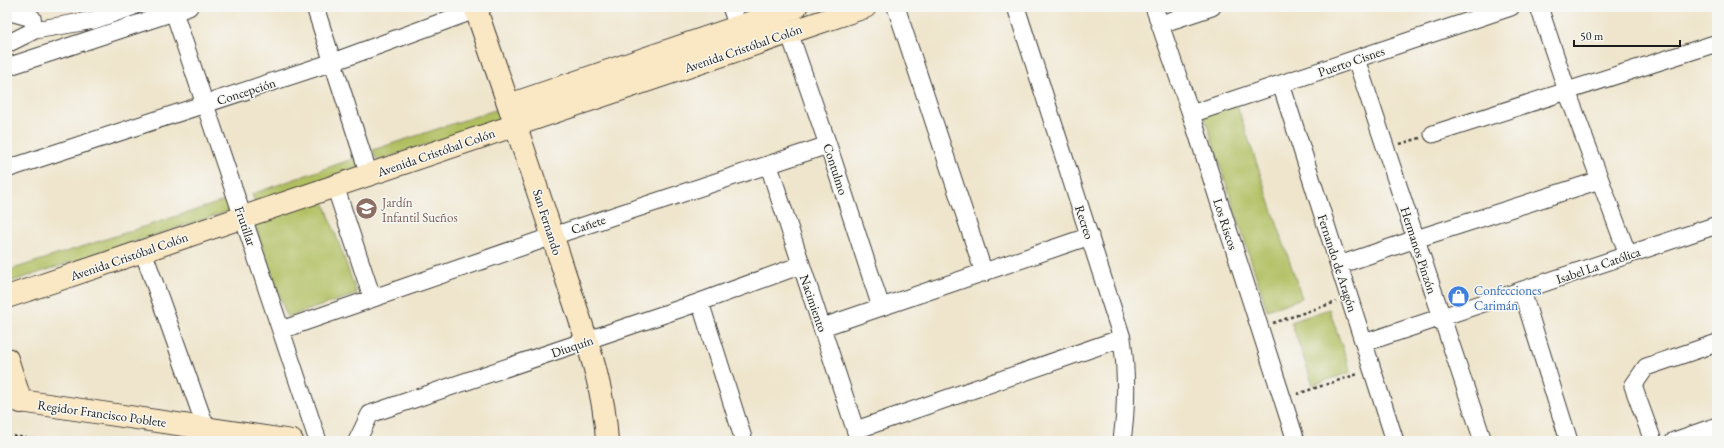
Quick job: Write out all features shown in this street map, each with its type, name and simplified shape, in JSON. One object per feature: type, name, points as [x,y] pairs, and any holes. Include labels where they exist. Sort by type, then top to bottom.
[{"type":"street","points":[[7,12],[34,19],[94,20],[132,7]]},
{"type":"street","points":[[315,7],[369,175]]},
{"type":"street","name":"Avenida Cristóbal Colón","points":[[7,298],[369,175],[513,115],[734,17],[796,7]]},
{"type":"street","name":"Avenida Cristóbal Colón","points":[[513,115],[789,32],[865,7]]},
{"type":"street","points":[[896,7],[984,273]]},
{"type":"street","name":"Recreo","points":[[1016,7],[1122,338],[1127,392],[1122,441]]},
{"type":"street","name":"Los Riscos","points":[[1154,7],[1191,114],[1296,441]]},
{"type":"street","points":[[1161,24],[1212,7]]},
{"type":"street","name":"Puerto Cisnes","points":[[1191,114],[1511,7]]},
{"type":"street","points":[[1539,7],[1567,90],[1628,255]]},
{"type":"street","name":"Concepción","points":[[7,169],[333,62],[478,8]]},
{"type":"street","name":"San Fernando","points":[[478,8],[587,341],[604,403],[607,441]]},
{"type":"street","points":[[7,67],[182,10]]},
{"type":"street","name":"Frutillar","points":[[182,10],[205,104],[318,441]]},
{"type":"street","points":[[7,44],[34,19]]},
{"type":"street","name":"Contulmo","points":[[789,32],[881,307]]},
{"type":"street","points":[[1433,134],[1717,43]]},
{"type":"street","name":"Hermanos Pinzón","points":[[1356,59],[1483,441]]},
{"type":"street","name":"Fernando de Aragón","points":[[1281,84],[1395,441]]},
{"type":"street","name":"Cañete","points":[[281,330],[372,297],[552,236],[770,166],[828,145]]},
{"type":"street","name":"Nacimiento","points":[[770,166],[858,435]]},
{"type":"street","points":[[1339,265],[1416,238],[1600,180]]},
{"type":"street","points":[[335,186],[372,297]]},
{"type":"street","name":"Isabel La Católica","points":[[1364,343],[1717,225]]},
{"type":"street","points":[[823,327],[1090,236]]},
{"type":"street","points":[[143,251],[207,435]]},
{"type":"street","name":"Diuquín","points":[[357,441],[370,414],[700,302],[801,264]]},
{"type":"street","points":[[1522,291],[1569,441]]},
{"type":"street","points":[[700,302],[744,441]]},
{"type":"street","points":[[858,435],[1122,338]]},
{"type":"street","points":[[1652,441],[1633,386],[1646,367],[1717,343]]},
{"type":"street","points":[[7,359],[14,401]]},
{"type":"street","name":"Regidor Francisco Poblete","points":[[14,401],[207,435],[292,441]]},
{"type":"street","points":[[1674,441],[1717,426]]},
{"type":"path","points":[[1399,144],[1433,134]]},
{"type":"path","points":[[1270,324],[1316,309]]},
{"type":"path","points":[[1293,396],[1349,377]]},
{"type":"path","points":[[7,435],[45,441]]},
{"type":"green space","points":[[1237,105],[1302,298],[1267,310],[1204,115]]},
{"type":"green space","points":[[498,109],[502,120],[377,161],[373,150]]},
{"type":"green space","points":[[358,157],[361,167],[255,203],[252,194]]},
{"type":"green space","points":[[236,197],[239,208],[7,283],[7,271]]},
{"type":"green space","points":[[323,199],[357,294],[287,317],[254,223]]},
{"type":"green space","points":[[1329,309],[1351,372],[1313,385],[1291,322]]},
{"type":"place","name":"Jardín Infantil Sueños","points":[[366,209]]},
{"type":"place","name":"Confecciones Carimán","points":[[1458,297]]}]
